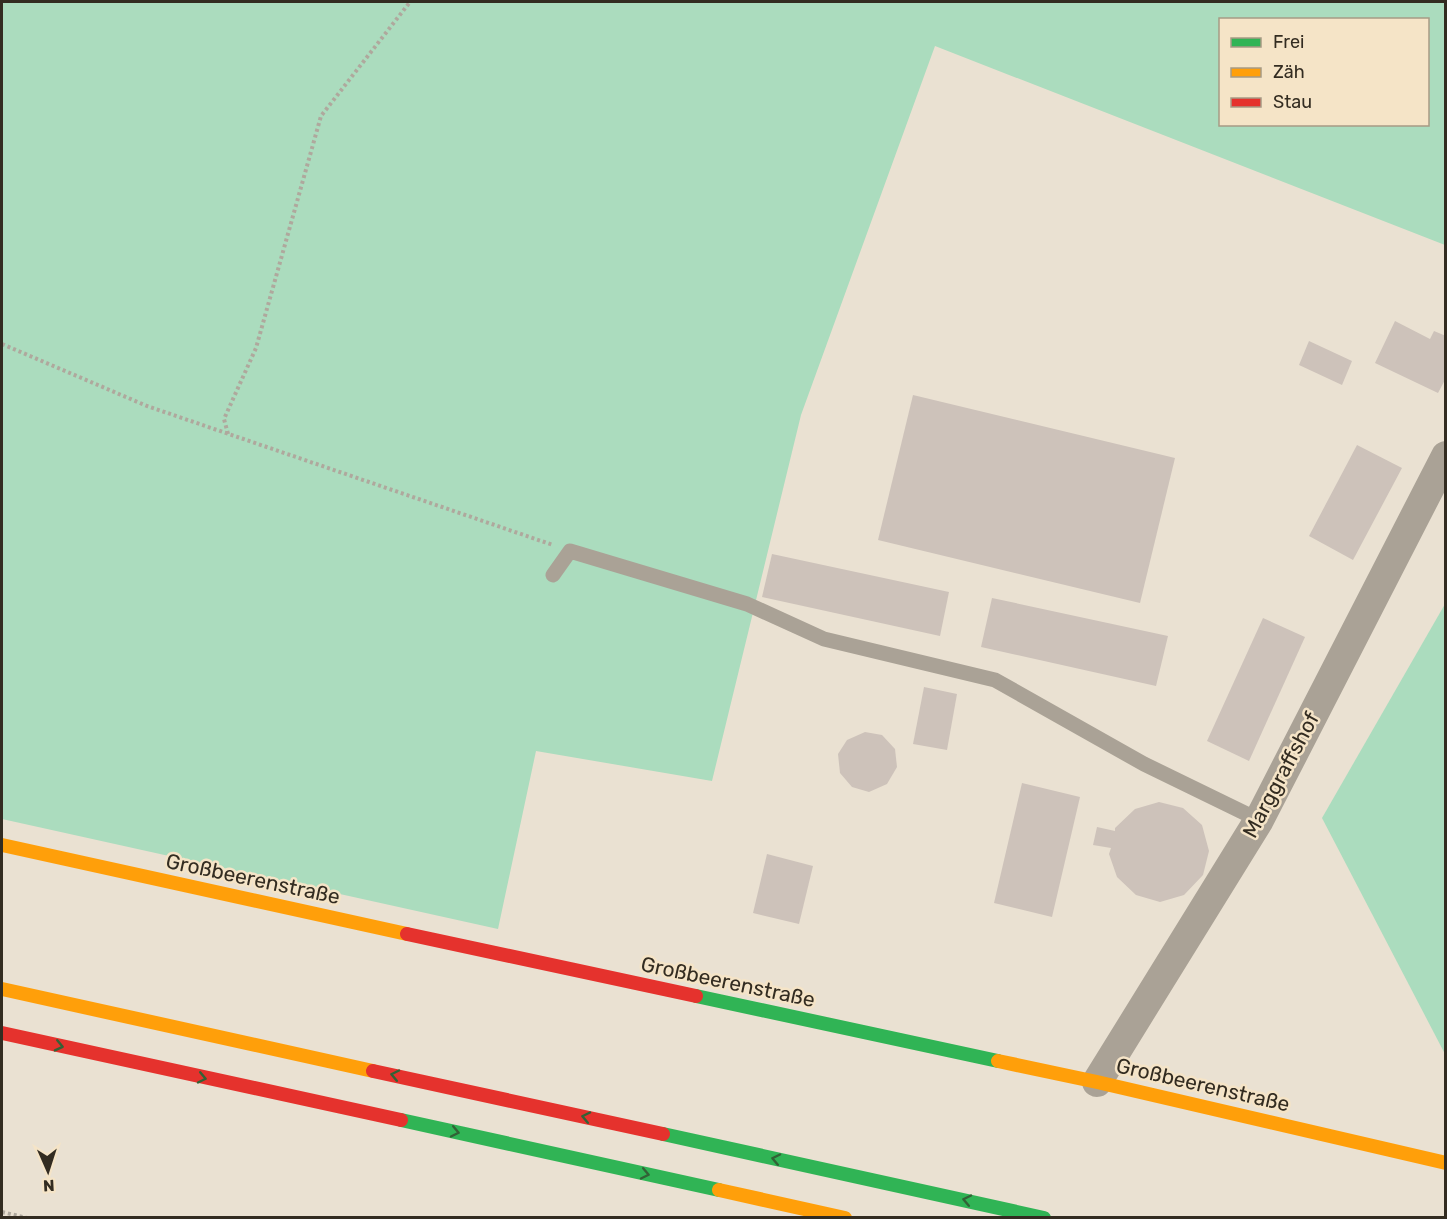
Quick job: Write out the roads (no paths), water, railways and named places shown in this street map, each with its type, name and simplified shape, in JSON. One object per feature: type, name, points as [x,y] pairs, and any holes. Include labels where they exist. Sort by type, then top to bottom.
[{"type":"main road","name":"Großbeerenstraße","points":[[2,845],[1097,1082],[1446,1163]]},
{"type":"main road","points":[[2,989],[1044,1218]]},
{"type":"main road","points":[[2,1033],[845,1218]]},
{"type":"street","name":"Marggraffshof","points":[[1097,1082],[1259,820],[1446,456]]},
{"type":"lane","points":[[553,575],[570,550],[747,604],[824,639],[995,680],[1144,764],[1259,820]]}]
